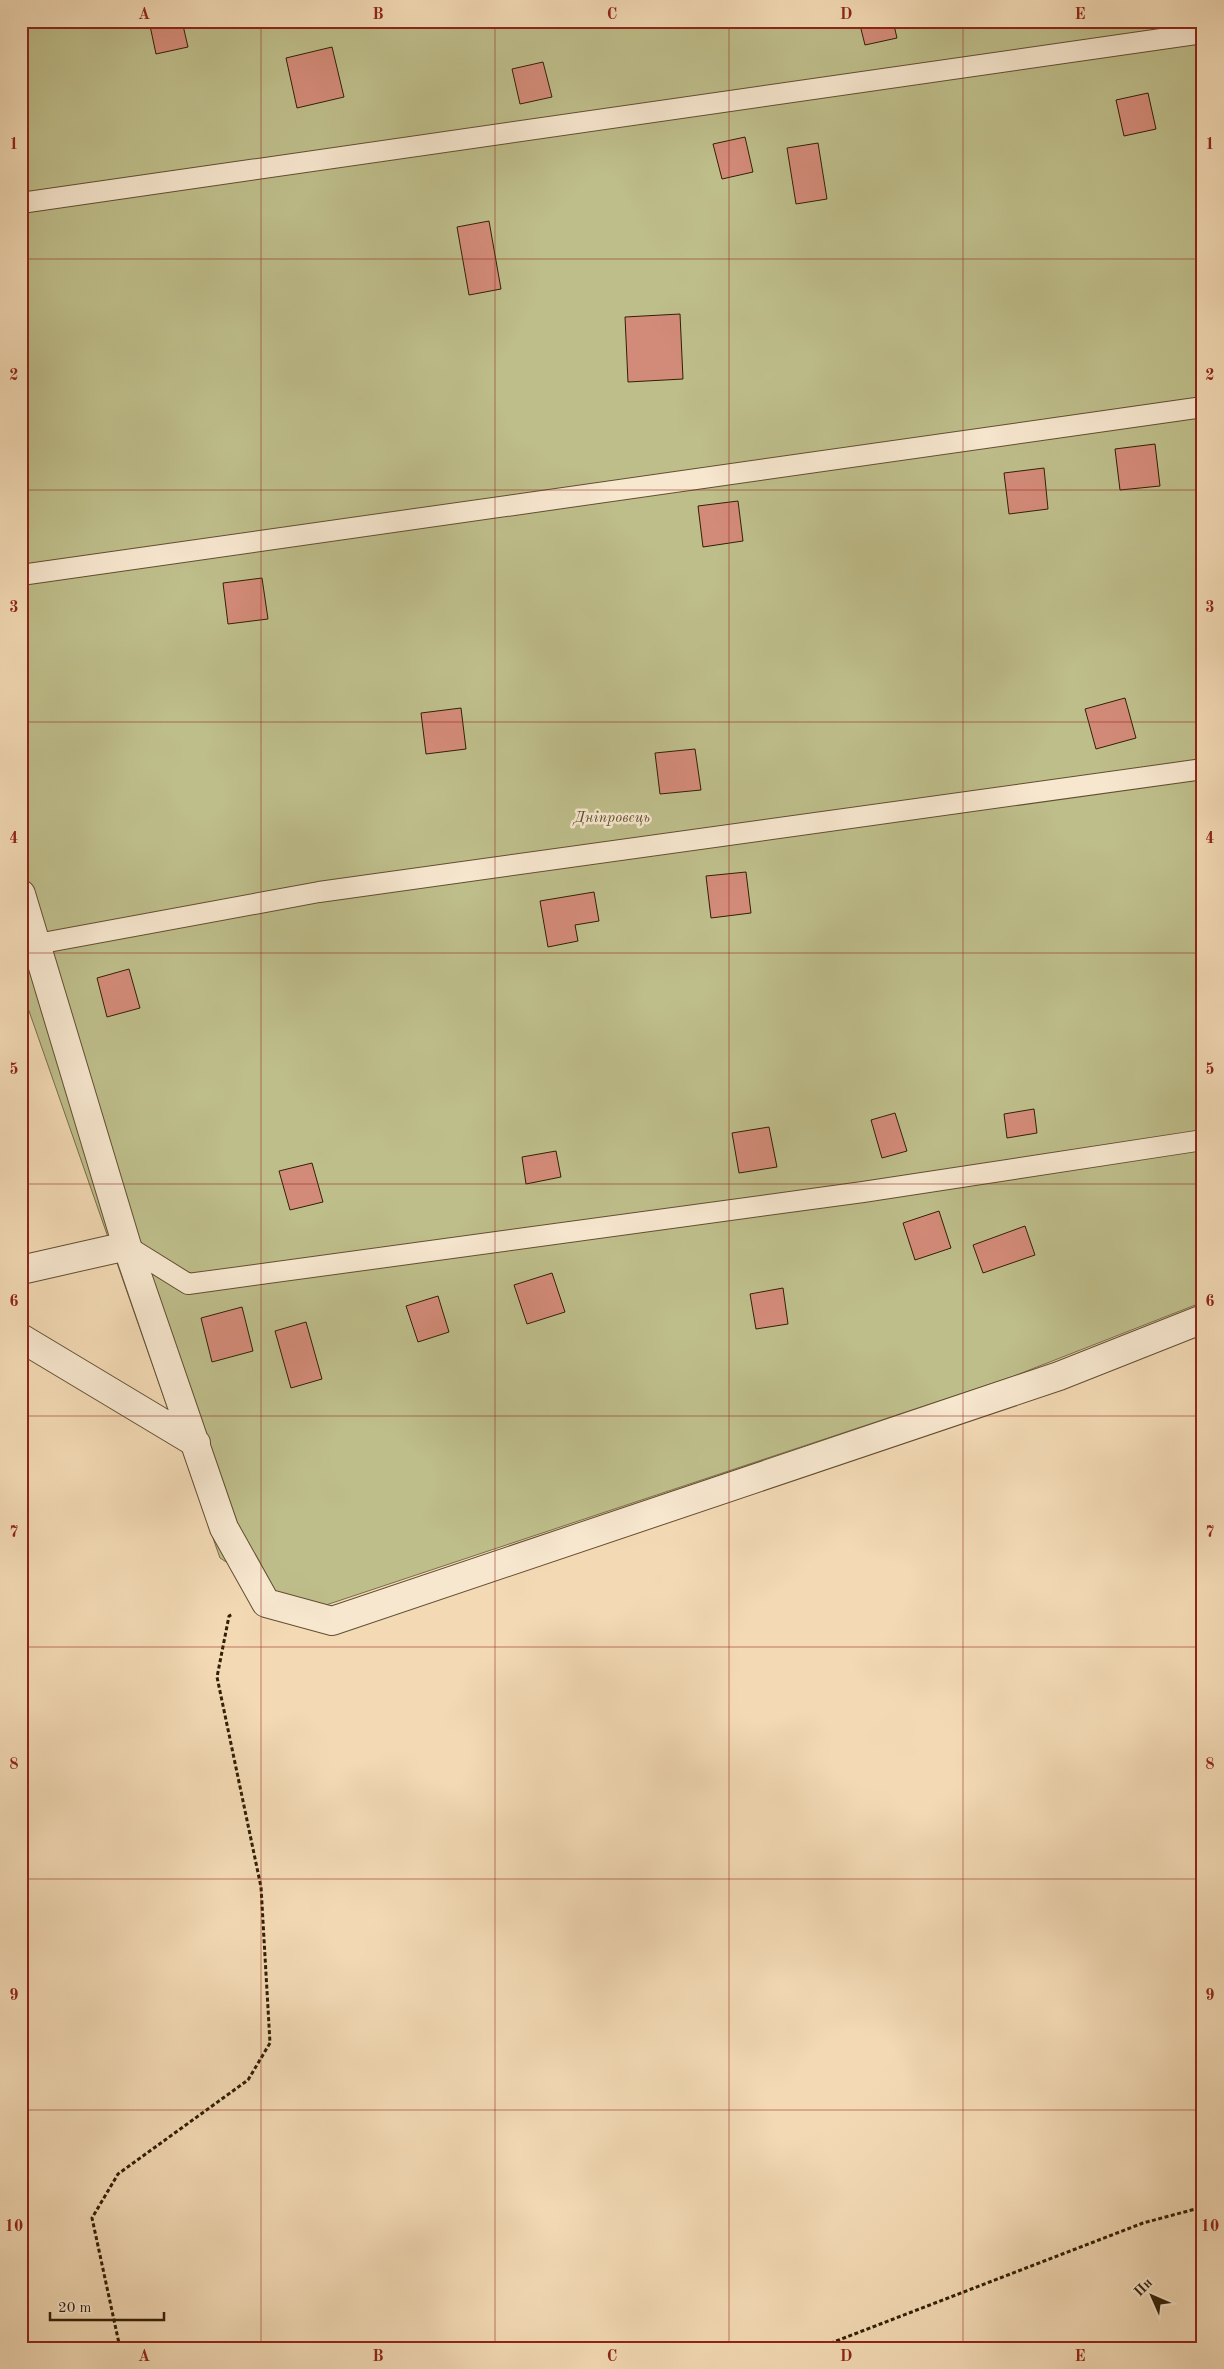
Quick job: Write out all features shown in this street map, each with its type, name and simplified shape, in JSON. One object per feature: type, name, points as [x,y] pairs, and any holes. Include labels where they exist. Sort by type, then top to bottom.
[{"type":"street","points":[[21,894],[127,1246],[224,1528],[266,1603],[332,1621],[1059,1376],[1203,1319]]},
{"type":"street","points":[[21,1270],[127,1246]]},
{"type":"street","points":[[21,1338],[196,1443]]},
{"type":"lane","points":[[21,203],[1203,33]]},
{"type":"lane","points":[[21,575],[1203,407]]},
{"type":"lane","points":[[37,944],[319,892],[1203,769]]},
{"type":"lane","points":[[127,1246],[188,1284],[863,1192],[1203,1140]]},
{"type":"path","points":[[120,2348],[92,2218],[118,2174],[248,2080],[270,2042],[260,1887],[217,1677],[229,1616],[266,1603]]},
{"type":"path","points":[[818,2348],[1143,2224],[1203,2207]]},
{"type":"green space","name":"Дніпровець","points":[[21,21],[1203,21],[1203,1302],[1014,1376],[305,1612],[220,1558],[21,988]]},
{"type":"building","points":[[149,21],[182,21],[188,47],[156,54]]},
{"type":"building","points":[[596,21],[632,21],[598,28]]},
{"type":"building","points":[[859,21],[893,21],[897,38],[865,45]]},
{"type":"building","points":[[332,47],[344,97],[297,108],[286,58]]},
{"type":"building","points":[[543,62],[552,97],[520,104],[512,69]]},
{"type":"building","points":[[1148,93],[1156,129],[1124,136],[1116,100]]},
{"type":"building","points":[[745,137],[753,172],[722,179],[713,144]]},
{"type":"building","points":[[818,143],[827,199],[796,204],[787,148]]},
{"type":"building","points":[[489,221],[501,289],[469,295],[457,227]]},
{"type":"building","points":[[680,314],[683,379],[628,382],[625,317]]},
{"type":"building","points":[[1155,444],[1160,486],[1120,490],[1115,449]]},
{"type":"building","points":[[1044,468],[1048,509],[1009,514],[1004,473]]},
{"type":"building","points":[[738,501],[743,541],[703,547],[698,506]]},
{"type":"building","points":[[262,578],[268,619],[228,624],[223,583]]},
{"type":"building","points":[[1125,698],[1136,738],[1096,749],[1085,709]]},
{"type":"building","points":[[461,708],[466,749],[426,754],[421,713]]},
{"type":"building","points":[[695,749],[701,790],[660,794],[655,753]]},
{"type":"building","points":[[746,872],[751,913],[711,918],[706,876]]},
{"type":"building","points":[[594,892],[599,921],[575,925],[578,941],[548,947],[540,901]]},
{"type":"building","points":[[129,969],[140,1008],[107,1017],[97,978]]},
{"type":"building","points":[[1034,1109],[1037,1133],[1007,1138],[1004,1114]]},
{"type":"building","points":[[895,1113],[907,1151],[882,1158],[871,1120]]},
{"type":"building","points":[[769,1127],[777,1167],[739,1173],[732,1133]]},
{"type":"building","points":[[556,1151],[561,1177],[526,1184],[522,1157]]},
{"type":"building","points":[[312,1163],[323,1202],[290,1210],[279,1171]]},
{"type":"building","points":[[939,1211],[951,1248],[915,1260],[903,1223]]},
{"type":"building","points":[[1025,1226],[1035,1255],[983,1273],[973,1245]]},
{"type":"building","points":[[552,1273],[565,1312],[527,1324],[514,1285]]},
{"type":"building","points":[[783,1288],[788,1324],[756,1329],[750,1294]]},
{"type":"building","points":[[438,1296],[449,1332],[418,1342],[406,1306]]},
{"type":"building","points":[[242,1307],[253,1351],[212,1362],[201,1318]]},
{"type":"building","points":[[306,1322],[322,1379],[291,1388],[275,1331]]}]
